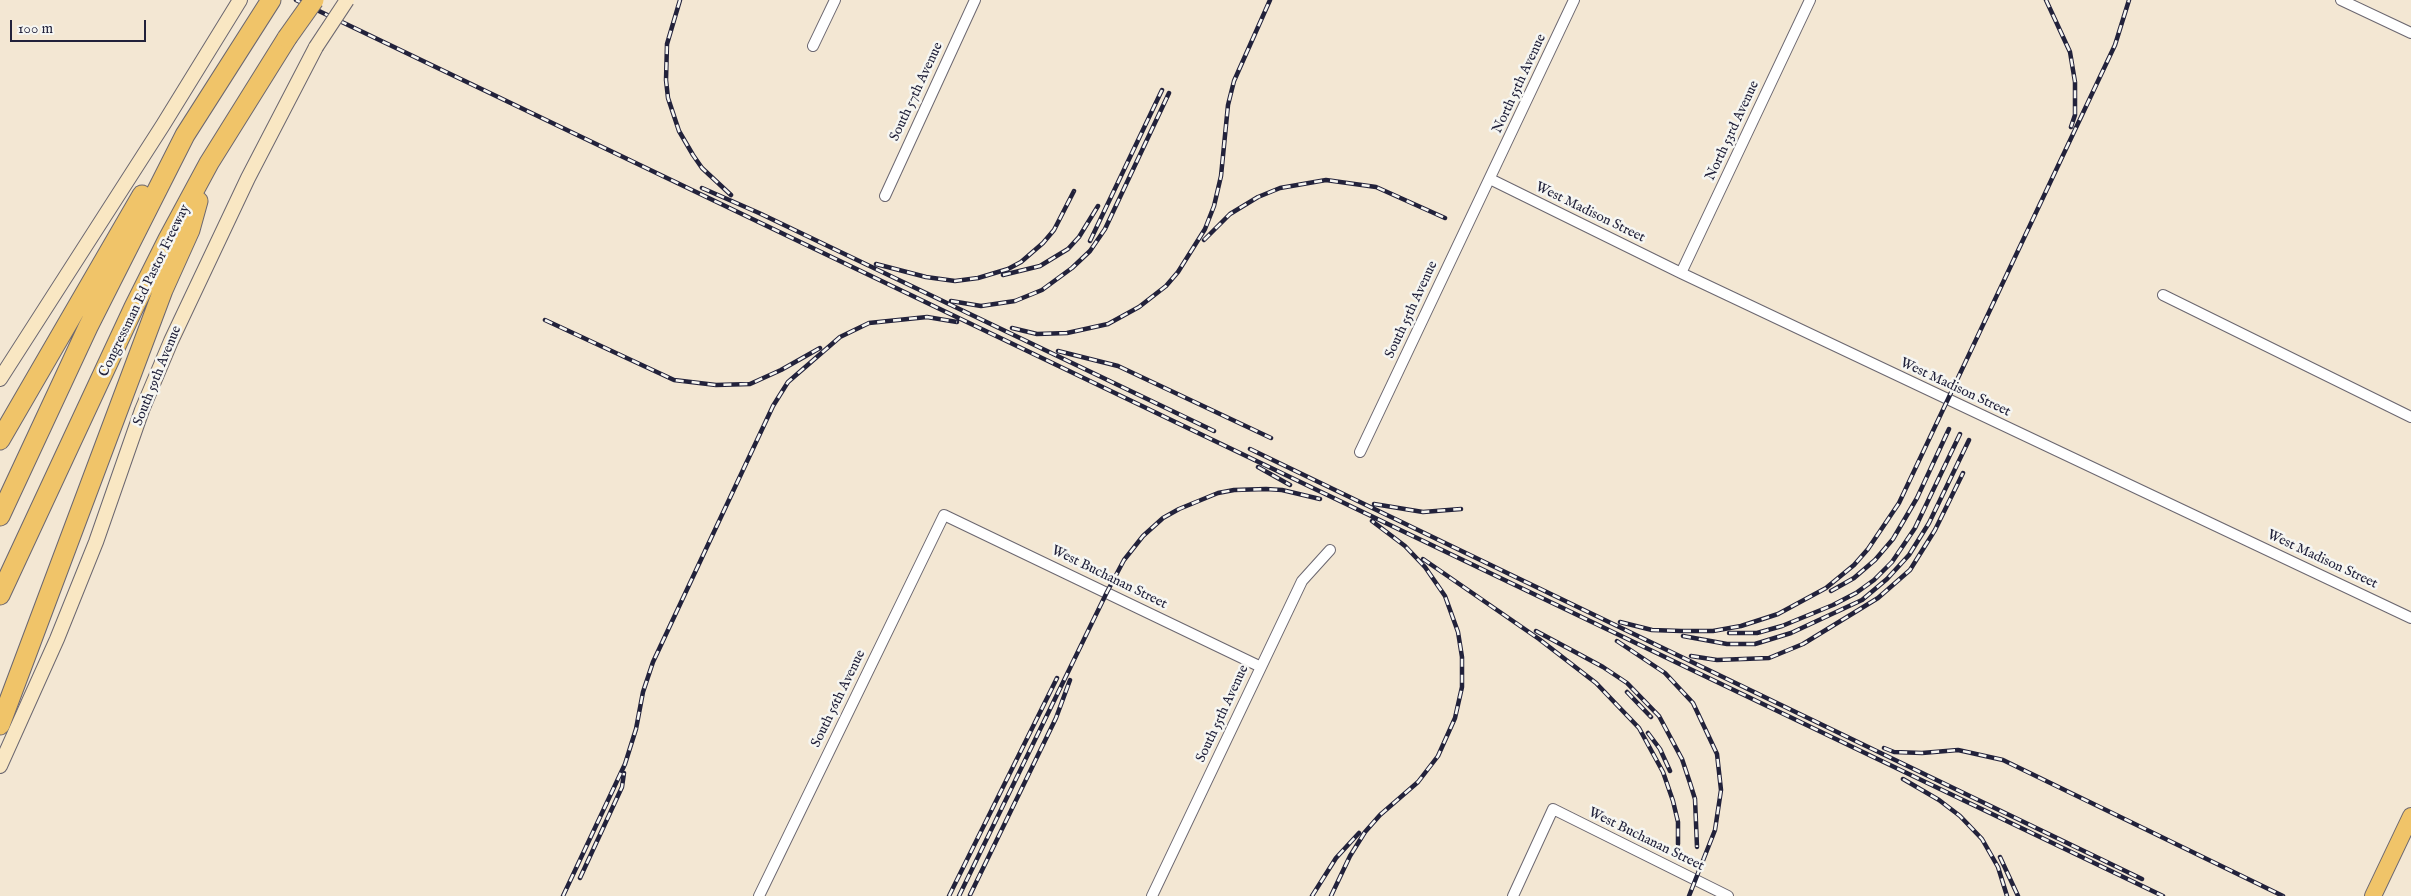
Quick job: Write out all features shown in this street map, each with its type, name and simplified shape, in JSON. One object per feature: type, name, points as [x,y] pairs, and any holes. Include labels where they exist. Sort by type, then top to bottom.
[{"type":"highway","points":[[0,516],[88,326],[185,135],[270,0]]},
{"type":"highway","name":"Congressman Ed Pastor Freeway","points":[[0,595],[134,306],[209,163],[287,38],[314,0]]},
{"type":"highway","points":[[0,440],[148,182],[185,135]]},
{"type":"highway","points":[[0,725],[164,290],[190,230],[209,163]]},
{"type":"main road","points":[[0,379],[163,125],[240,0]]},
{"type":"main road","name":"South 59th Avenue","points":[[0,766],[36,690],[64,622],[96,542],[142,410],[171,341],[248,178],[316,47],[347,0]]},
{"type":"main road","points":[[2373,896],[2411,816]]},
{"type":"street","points":[[813,46],[835,0]]},
{"type":"street","name":"South 57th Avenue","points":[[885,196],[975,0]]},
{"type":"street","name":"North 55th Avenue","points":[[1490,179],[1574,0]]},
{"type":"street","name":"North 53rd Avenue","points":[[1681,273],[1810,0]]},
{"type":"street","points":[[2341,0],[2411,33]]},
{"type":"street","name":"West Madison Street","points":[[1490,179],[1681,273],[2411,618]]},
{"type":"street","name":"South 55th Avenue","points":[[1360,452],[1490,179]]},
{"type":"street","points":[[2163,295],[2411,417]]},
{"type":"street","name":"West Buchanan Street","points":[[944,515],[1260,667]]},
{"type":"street","name":"South 56th Avenue","points":[[759,896],[944,515]]},
{"type":"street","name":"South 55th Avenue","points":[[1152,896],[1302,581],[1330,550]]},
{"type":"street","name":"West Buchanan Street","points":[[1512,896],[1553,809],[1728,896]]},
{"type":"railway","points":[[296,0],[2163,896]]},
{"type":"railway","points":[[680,0],[667,44],[666,80],[668,98],[679,131],[693,155],[702,168],[731,195]]},
{"type":"railway","points":[[1012,328],[1037,334],[1067,333],[1108,324],[1139,307],[1166,286],[1178,272],[1205,229],[1214,206],[1221,176],[1228,105],[1234,81],[1270,0]]},
{"type":"railway","points":[[2046,0],[2070,52],[2075,82],[2075,115],[2071,127]]},
{"type":"railway","points":[[1620,622],[1652,630],[1681,631],[1713,631],[1741,626],[1778,614],[1826,588],[1854,565],[1868,549],[1899,503],[2115,45],[2129,0]]},
{"type":"railway","points":[[1090,241],[1162,90]]},
{"type":"railway","points":[[951,301],[981,306],[1015,301],[1042,290],[1072,268],[1090,251],[1105,229],[1169,93]]},
{"type":"railway","points":[[1204,240],[1230,214],[1258,197],[1280,188],[1326,180],[1376,187],[1445,218]]},
{"type":"railway","points":[[702,188],[759,213],[1214,431]]},
{"type":"railway","points":[[876,264],[926,277],[955,281],[978,278],[1008,269],[1021,262],[1043,243],[1054,230],[1074,191]]},
{"type":"railway","points":[[1003,275],[1040,266],[1068,249],[1079,237],[1098,206]]},
{"type":"railway","points":[[563,896],[625,764],[636,729],[643,692],[653,662],[773,406],[788,382],[840,337],[869,323],[927,317],[957,322]]},
{"type":"railway","points":[[545,320],[674,380],[716,385],[750,384],[781,370],[820,348]]},
{"type":"railway","points":[[1058,351],[1118,366],[1271,438]]},
{"type":"railway","points":[[1831,591],[1854,578],[1875,560],[1893,539],[1917,498],[1949,429]]},
{"type":"railway","points":[[1729,633],[1757,633],[1782,626],[1833,605],[1856,593],[1874,580],[1892,562],[1915,528],[1960,434]]},
{"type":"railway","points":[[1683,636],[1727,644],[1755,644],[1791,633],[1862,600],[1887,579],[1909,555],[1929,523],[1969,440]]},
{"type":"railway","points":[[1250,449],[2142,879]]},
{"type":"railway","points":[[1258,467],[1290,485]]},
{"type":"railway","points":[[1691,656],[1717,660],[1769,658],[1803,644],[1878,598],[1910,570],[1935,530],[1963,473]]},
{"type":"railway","points":[[959,896],[1107,592],[1124,560],[1143,536],[1163,518],[1179,509],[1218,493],[1234,490],[1266,489],[1282,490],[1320,499]]},
{"type":"railway","points":[[1374,504],[1423,512],[1461,509]]},
{"type":"railway","points":[[1331,896],[1350,856],[1365,832],[1380,815],[1418,782],[1438,756],[1455,718],[1462,687],[1462,657],[1458,632],[1445,596],[1425,567],[1405,546],[1372,521]]},
{"type":"railway","points":[[1423,559],[1539,639],[1596,683],[1639,728],[1663,772],[1673,801],[1678,822],[1678,844]]},
{"type":"railway","points":[[1536,631],[1603,667],[1627,683],[1659,716],[1682,759],[1695,799],[1697,847]]},
{"type":"railway","points":[[1617,641],[1665,673],[1693,703],[1717,754],[1721,790],[1715,830],[1689,896]]},
{"type":"railway","points":[[949,896],[1057,678]]},
{"type":"railway","points":[[970,895],[1056,718],[1070,680]]},
{"type":"railway","points":[[1627,692],[1651,717]]},
{"type":"railway","points":[[1648,733],[1660,749],[1670,771]]},
{"type":"railway","points":[[1884,748],[1894,752],[1922,753],[1958,750],[2003,760],[2283,896]]},
{"type":"railway","points":[[580,878],[622,787],[624,773]]},
{"type":"railway","points":[[1903,779],[1939,800],[1960,816],[1982,839],[1998,867],[2007,896]]},
{"type":"railway","points":[[1312,896],[1336,858],[1359,833]]},
{"type":"railway","points":[[2000,857],[2018,896]]}]
